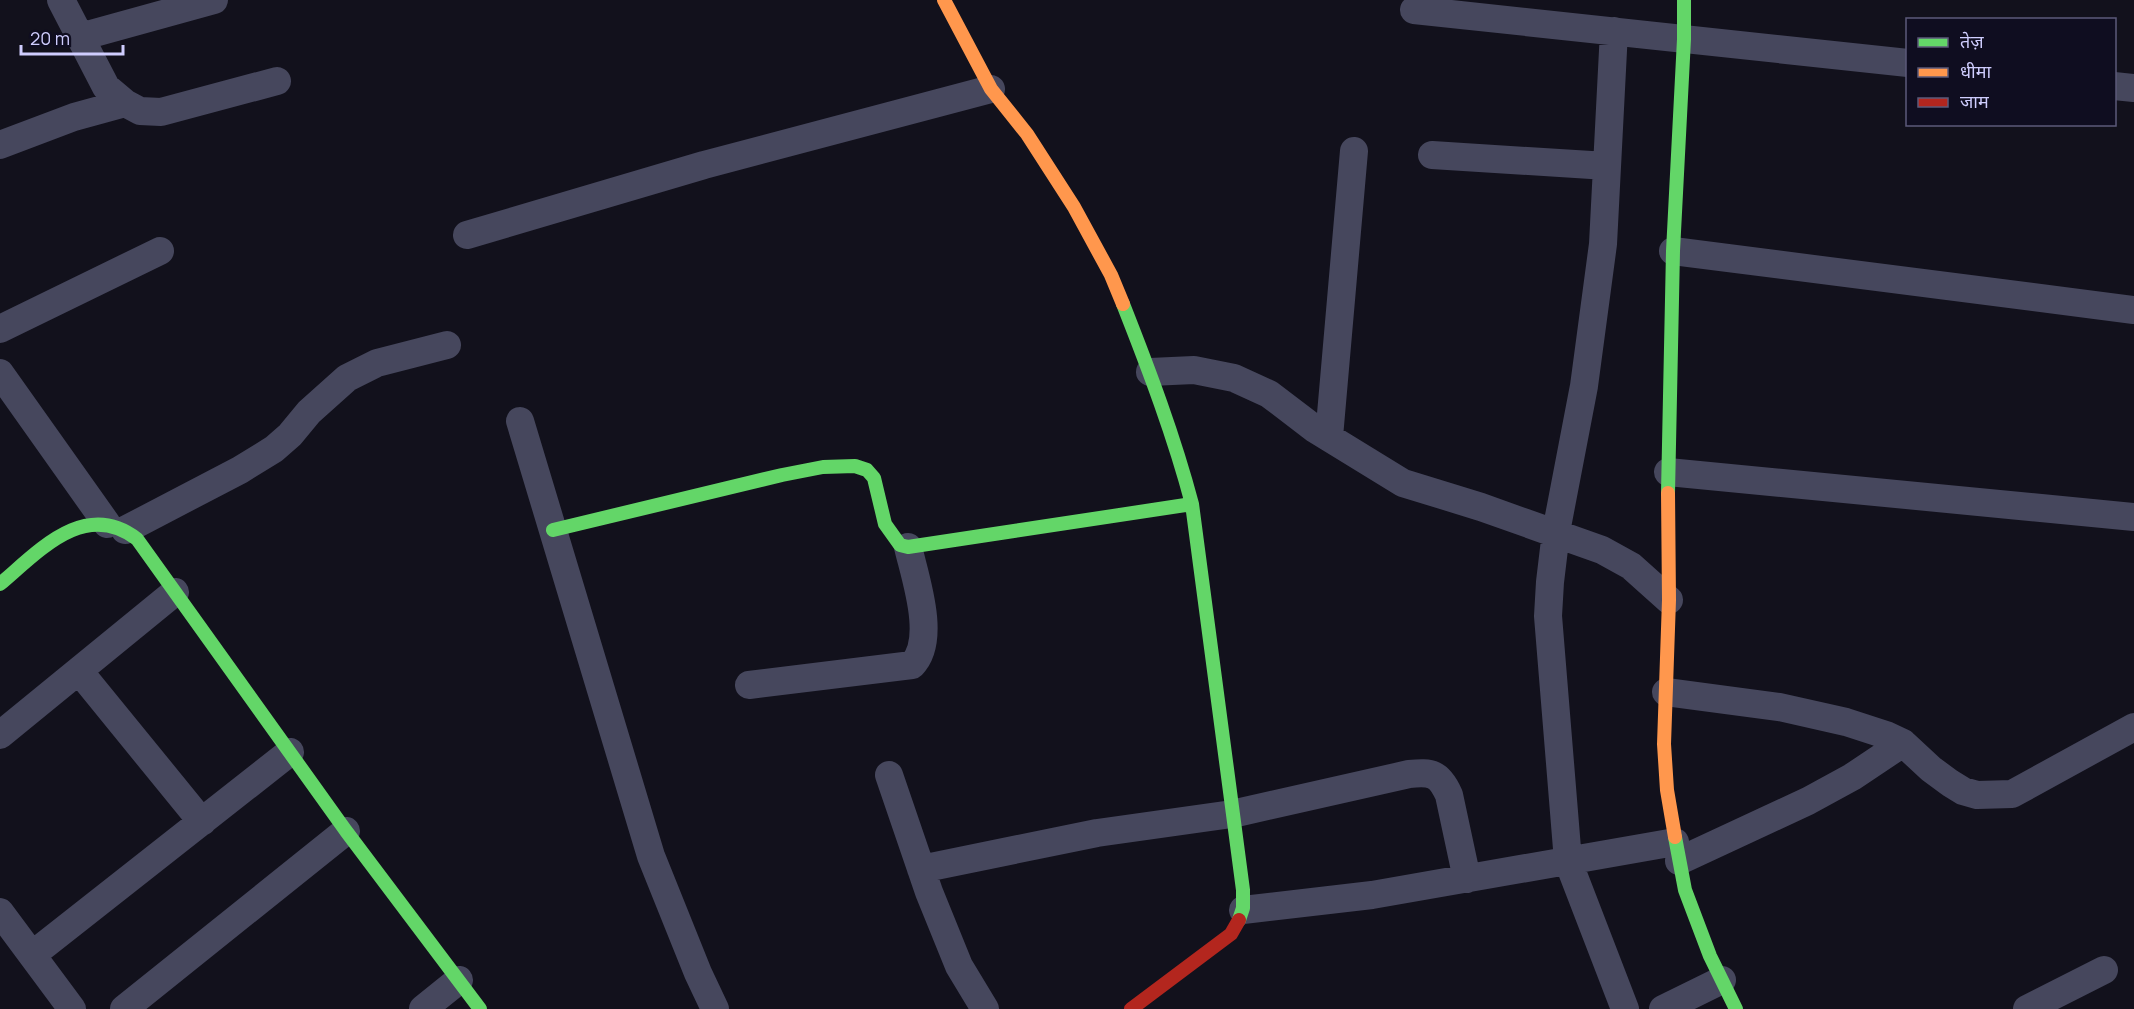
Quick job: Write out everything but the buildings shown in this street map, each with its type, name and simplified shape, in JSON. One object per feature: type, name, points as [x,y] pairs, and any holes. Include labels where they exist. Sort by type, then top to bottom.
[{"type":"street","points":[[61,0],[106,87],[125,103],[140,111],[161,112],[277,81]]},
{"type":"street","points":[[80,37],[214,0]]},
{"type":"street","points":[[944,0],[991,89],[1027,134],[1074,207],[1111,275],[1150,372],[1178,452],[1192,504],[1243,890],[1243,910],[1231,934],[1131,1009]]},
{"type":"street","points":[[1684,0],[1673,251],[1668,472],[1669,600],[1664,744],[1667,790],[1685,890],[1710,956],[1736,1009]]},
{"type":"street","points":[[1414,10],[1906,63]]},
{"type":"street","points":[[1614,31],[1604,244],[1584,386],[1556,532],[1548,616],[1568,861],[1625,1009]]},
{"type":"street","points":[[2116,86],[2134,88]]},
{"type":"street","points":[[467,235],[704,165],[991,89]]},
{"type":"street","points":[[0,145],[74,117],[125,103]]},
{"type":"street","points":[[1329,437],[1354,151]]},
{"type":"street","points":[[1432,155],[1607,166]]},
{"type":"street","points":[[0,330],[160,251]]},
{"type":"street","points":[[1673,251],[2134,310]]},
{"type":"street","points":[[0,584],[54,539],[88,525],[116,527],[240,470],[274,449],[290,435],[309,412],[347,378],[377,363],[447,345]]},
{"type":"street","points":[[1150,372],[1194,370],[1234,378],[1269,394],[1329,437],[1403,483],[1556,532],[1602,550],[1631,566],[1669,600]]},
{"type":"street","points":[[3,383],[116,527],[137,539],[346,831],[480,1009]]},
{"type":"street","points":[[520,422],[651,856],[715,1009]]},
{"type":"street","points":[[553,530],[823,467],[855,466],[867,470],[874,478],[885,524],[892,537],[900,545],[908,547],[1192,504]]},
{"type":"street","points":[[1668,472],[2134,517]]},
{"type":"street","points":[[749,685],[912,665],[919,658],[923,630],[921,603],[908,547]]},
{"type":"street","points":[[0,735],[175,592]]},
{"type":"street","points":[[79,671],[202,822]]},
{"type":"street","points":[[1666,692],[1779,707],[1846,722],[1886,735],[1903,743],[1931,769],[1963,791],[1977,795],[2012,794],[2134,727]]},
{"type":"street","points":[[1243,910],[1372,895],[1568,861],[1677,851],[1808,801],[1852,777],[1903,743]]},
{"type":"street","points":[[32,955],[290,752]]},
{"type":"street","points":[[921,869],[1097,833],[1232,814],[1426,772],[1435,775],[1443,782],[1449,795],[1467,879]]},
{"type":"street","points":[[889,775],[921,869],[959,966],[985,1009]]},
{"type":"street","points":[[124,1009],[346,831]]},
{"type":"street","points":[[0,912],[72,1009]]},
{"type":"street","points":[[2027,1009],[2104,970]]},
{"type":"street","points":[[423,1009],[459,980]]},
{"type":"street","points":[[1663,1009],[1722,980]]},
{"type":"traffic: fast","points":[[1668,493],[1673,251],[1684,0]]},
{"type":"traffic: fast","points":[[1123,304],[1160,403],[1192,504],[1243,890],[1243,908],[1239,920]]},
{"type":"traffic: fast","points":[[553,530],[823,467],[855,466],[867,470],[874,478],[885,524],[900,545],[908,547],[1192,504]]},
{"type":"traffic: fast","points":[[0,584],[47,545],[81,527],[99,525],[118,528],[137,539],[346,831],[480,1009]]},
{"type":"traffic: fast","points":[[1675,837],[1685,890],[1710,956],[1736,1009]]},
{"type":"traffic: slow","points":[[944,0],[991,89],[1027,134],[1074,207],[1111,275],[1123,304]]},
{"type":"traffic: slow","points":[[1668,493],[1669,600],[1664,744],[1667,790],[1675,837]]},
{"type":"traffic: jam","points":[[1131,1009],[1231,934],[1239,920]]}]
